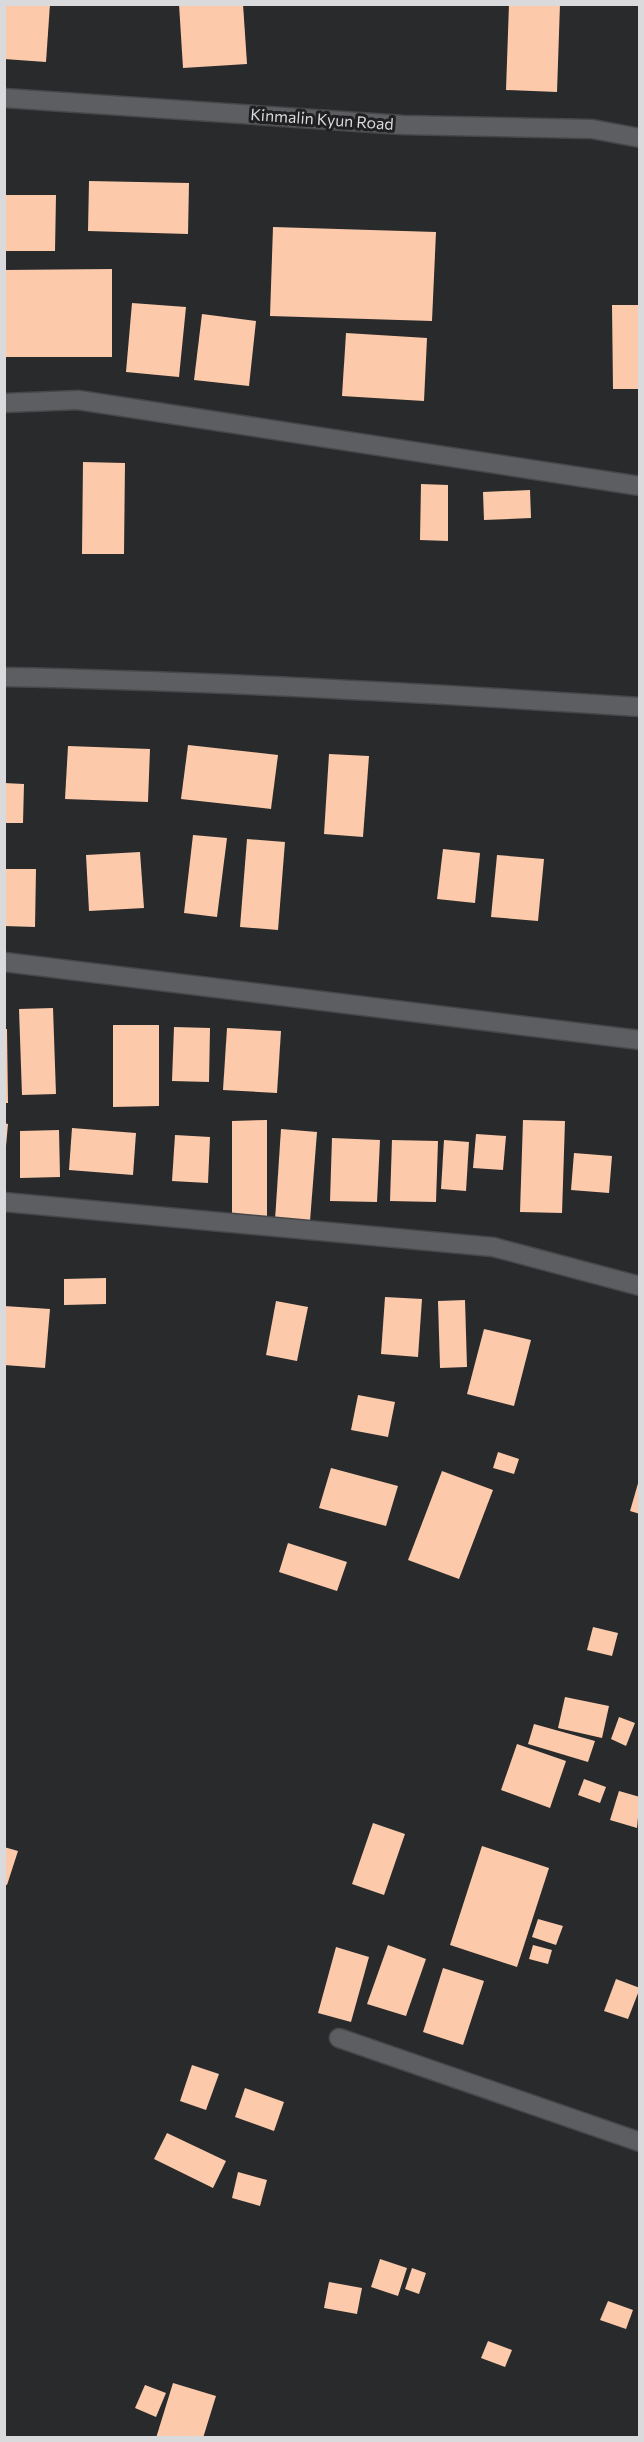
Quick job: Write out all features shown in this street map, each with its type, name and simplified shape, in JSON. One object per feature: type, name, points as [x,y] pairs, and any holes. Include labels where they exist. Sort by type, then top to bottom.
[{"type":"street","name":"Kinmalin Kyun Road","points":[[4,98],[403,125],[592,129],[639,138]]},
{"type":"street","points":[[4,403],[78,400],[639,486]]},
{"type":"street","points":[[4,677],[137,679],[377,689],[639,707]]},
{"type":"street","points":[[4,962],[639,1040]]},
{"type":"street","points":[[4,1202],[493,1247],[639,1286]]},
{"type":"street","points":[[339,2038],[639,2142]]},
{"type":"building","points":[[4,4],[50,4],[46,62],[4,59]]},
{"type":"building","points":[[179,4],[243,4],[247,64],[183,68]]},
{"type":"building","points":[[509,4],[560,4],[557,92],[506,90]]},
{"type":"building","points":[[89,181],[189,183],[188,234],[88,231]]},
{"type":"building","points":[[5,195],[56,195],[55,251],[5,251]]},
{"type":"building","points":[[273,227],[436,232],[432,321],[270,316]]},
{"type":"building","points":[[112,269],[112,357],[4,357],[4,270]]},
{"type":"building","points":[[132,303],[186,307],[179,377],[126,372]]},
{"type":"building","points":[[612,305],[640,305],[640,389],[613,389]]},
{"type":"building","points":[[202,314],[256,321],[249,386],[194,380]]},
{"type":"building","points":[[346,333],[427,338],[424,401],[342,396]]},
{"type":"building","points":[[83,462],[125,463],[124,554],[82,554]]},
{"type":"building","points":[[421,484],[448,485],[448,541],[420,540]]},
{"type":"building","points":[[530,490],[531,518],[484,520],[483,492]]},
{"type":"building","points":[[188,745],[278,755],[271,809],[181,799]]},
{"type":"building","points":[[68,746],[150,749],[148,802],[65,799]]},
{"type":"building","points":[[329,754],[369,756],[363,837],[324,834]]},
{"type":"building","points":[[4,783],[24,784],[23,823],[4,823]]},
{"type":"building","points":[[193,835],[227,838],[217,917],[184,913]]},
{"type":"building","points":[[247,839],[285,842],[278,930],[240,927]]},
{"type":"building","points":[[443,849],[480,853],[475,903],[437,899]]},
{"type":"building","points":[[140,852],[144,908],[89,911],[86,855]]},
{"type":"building","points":[[497,855],[544,859],[538,921],[491,917]]},
{"type":"building","points":[[4,869],[36,869],[35,927],[4,926]]},
{"type":"building","points":[[53,1008],[56,1094],[22,1095],[19,1009]]},
{"type":"building","points":[[113,1025],[159,1025],[159,1106],[113,1107]]},
{"type":"building","points":[[174,1027],[210,1028],[209,1082],[172,1081]]},
{"type":"building","points":[[227,1028],[281,1031],[277,1093],[223,1090]]},
{"type":"building","points":[[4,1029],[7,1029],[8,1103],[4,1103]]},
{"type":"building","points":[[267,1120],[267,1218],[232,1219],[232,1121]]},
{"type":"building","points":[[523,1120],[565,1121],[562,1213],[520,1212]]},
{"type":"building","points":[[4,1123],[8,1124],[6,1146],[4,1146]]},
{"type":"building","points":[[72,1128],[136,1133],[133,1175],[69,1170]]},
{"type":"building","points":[[281,1129],[317,1132],[310,1221],[275,1220]]},
{"type":"building","points":[[59,1130],[60,1177],[20,1178],[20,1131]]},
{"type":"building","points":[[476,1134],[506,1136],[503,1170],[473,1168]]},
{"type":"building","points":[[175,1135],[210,1137],[208,1183],[172,1181]]},
{"type":"building","points":[[332,1138],[380,1140],[377,1202],[330,1201]]},
{"type":"building","points":[[392,1140],[438,1141],[436,1202],[390,1201]]},
{"type":"building","points":[[444,1140],[469,1142],[466,1191],[441,1189]]},
{"type":"building","points":[[574,1153],[612,1156],[609,1193],[571,1190]]},
{"type":"building","points":[[106,1278],[106,1304],[64,1305],[64,1279]]},
{"type":"building","points":[[385,1297],[422,1299],[418,1357],[381,1354]]},
{"type":"building","points":[[465,1300],[467,1367],[440,1368],[438,1301]]},
{"type":"building","points":[[276,1301],[308,1307],[297,1361],[266,1355]]},
{"type":"building","points":[[4,1306],[50,1309],[45,1368],[4,1365]]},
{"type":"building","points":[[484,1329],[531,1340],[514,1406],[467,1394]]},
{"type":"building","points":[[358,1395],[395,1402],[388,1437],[351,1430]]},
{"type":"building","points":[[498,1452],[519,1459],[514,1474],[493,1468]]},
{"type":"building","points":[[331,1468],[398,1486],[386,1526],[319,1508]]},
{"type":"building","points":[[442,1471],[493,1490],[459,1579],[408,1560]]},
{"type":"building","points":[[640,1480],[640,1514],[630,1511]]},
{"type":"building","points":[[288,1543],[347,1562],[337,1591],[279,1572]]},
{"type":"building","points":[[593,1627],[618,1633],[612,1656],[587,1650]]},
{"type":"building","points":[[565,1697],[609,1706],[602,1738],[558,1728]]},
{"type":"building","points":[[619,1717],[635,1723],[626,1746],[611,1739]]},
{"type":"building","points":[[534,1724],[595,1741],[588,1762],[528,1744]]},
{"type":"building","points":[[517,1744],[566,1761],[550,1808],[501,1790]]},
{"type":"building","points":[[584,1779],[606,1787],[600,1803],[578,1795]]},
{"type":"building","points":[[619,1791],[640,1797],[637,1828],[610,1820]]},
{"type":"building","points":[[373,1823],[405,1834],[384,1895],[352,1884]]},
{"type":"building","points":[[482,1846],[549,1868],[517,1967],[450,1945]]},
{"type":"building","points":[[4,1847],[18,1851],[7,1885],[4,1884]]},
{"type":"building","points":[[538,1919],[563,1926],[556,1945],[532,1937]]},
{"type":"building","points":[[388,1945],[426,1959],[406,2016],[367,2004]]},
{"type":"building","points":[[533,1945],[552,1950],[548,1964],[529,1959]]},
{"type":"building","points":[[336,1947],[369,1957],[351,2022],[318,2013]]},
{"type":"building","points":[[443,1968],[484,1981],[463,2045],[423,2032]]},
{"type":"building","points":[[616,1979],[640,1988],[628,2019],[604,2011]]},
{"type":"building","points":[[192,2065],[219,2074],[206,2110],[180,2101]]},
{"type":"building","points":[[245,2088],[284,2102],[274,2131],[235,2117]]},
{"type":"building","points":[[167,2133],[226,2161],[213,2188],[154,2159]]},
{"type":"building","points":[[238,2172],[267,2180],[260,2206],[232,2198]]},
{"type":"building","points":[[380,2259],[407,2268],[398,2296],[371,2287]]},
{"type":"building","points":[[412,2268],[426,2273],[419,2294],[405,2289]]},
{"type":"building","points":[[329,2282],[362,2288],[357,2314],[324,2308]]},
{"type":"building","points":[[608,2301],[633,2310],[626,2329],[600,2320]]},
{"type":"building","points":[[488,2341],[512,2350],[505,2367],[481,2358]]},
{"type":"building","points":[[173,2383],[216,2396],[203,2438],[156,2438]]},
{"type":"building","points":[[145,2385],[166,2393],[156,2417],[135,2408]]}]
